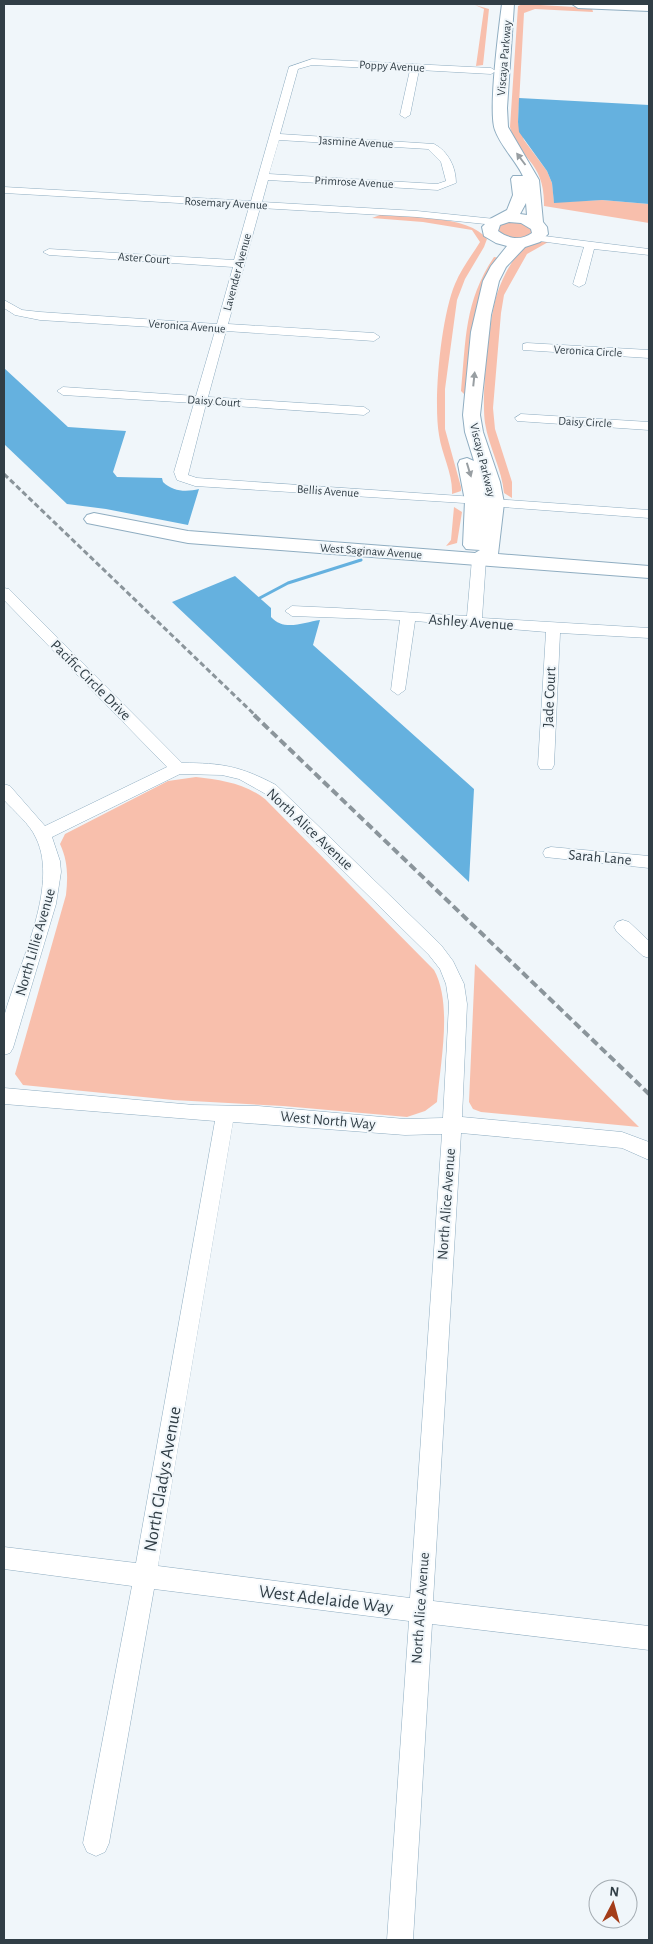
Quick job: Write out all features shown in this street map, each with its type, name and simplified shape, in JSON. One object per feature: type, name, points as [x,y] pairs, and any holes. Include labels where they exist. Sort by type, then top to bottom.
[{"type":"street","name":"Viscaya Parkway","points":[[468,299],[498,228],[519,204],[520,188],[512,167],[494,142],[489,131],[488,114],[491,71],[500,4]]},
{"type":"street","name":"Viscaya Parkway","points":[[465,316],[455,400],[456,429],[469,470],[475,501],[472,551],[479,559],[489,553],[494,503],[476,437],[472,403],[486,296],[498,270],[514,247],[533,233],[532,180],[526,167],[506,140],[501,127],[500,108],[508,4]]},
{"type":"street","points":[[578,4],[649,7]]},
{"type":"street","name":"Poppy Avenue","points":[[294,67],[312,62],[491,71]]},
{"type":"street","name":"Lavender Avenue","points":[[182,477],[182,466],[294,67]]},
{"type":"street","points":[[406,115],[414,67]]},
{"type":"street","points":[[491,71],[498,76],[495,99],[500,108]]},
{"type":"street","name":"Jasmine Avenue","points":[[275,137],[421,145],[437,149],[450,172],[450,183],[445,186]]},
{"type":"street","name":"Primrose Avenue","points":[[264,177],[445,186]]},
{"type":"street","name":"Rosemary Avenue","points":[[4,190],[417,214],[498,228]]},
{"type":"street","points":[[498,228],[523,218],[533,233]]},
{"type":"street","points":[[498,228],[649,252]]},
{"type":"street","points":[[579,284],[590,244]]},
{"type":"street","name":"Aster Court","points":[[48,252],[239,264]]},
{"type":"street","name":"Veronica Avenue","points":[[4,303],[12,310],[29,315],[374,337]]},
{"type":"street","name":"Veronica Circle","points":[[527,347],[649,354]]},
{"type":"street","name":"Daisy Court","points":[[63,391],[364,411]]},
{"type":"street","points":[[455,400],[465,403],[468,430],[476,437]]},
{"type":"street","name":"Daisy Circle","points":[[521,418],[649,426]]},
{"type":"street","name":"Bellis Avenue","points":[[182,477],[194,482],[475,501]]},
{"type":"street","points":[[494,503],[649,514]]},
{"type":"street","name":"West Saginaw Avenue","points":[[94,519],[188,537],[649,572]]},
{"type":"street","points":[[474,623],[479,559]]},
{"type":"street","name":"Pacific Circle Drive","points":[[4,592],[178,768]]},
{"type":"street","name":"Ashley Avenue","points":[[292,611],[649,633]]},
{"type":"street","points":[[398,690],[408,618]]},
{"type":"street","name":"Jade Court","points":[[546,764],[553,628]]},
{"type":"street","name":"North Alice Avenue","points":[[42,834],[178,768],[222,769],[244,775],[270,789],[441,958],[455,984],[458,1004],[452,1125],[400,1940]]},
{"type":"street","name":"North Lillie Avenue","points":[[4,790],[42,834],[52,861],[51,886],[10,1005],[4,1048]]},
{"type":"street","name":"Sarah Lane","points":[[551,853],[649,862]]},
{"type":"street","points":[[623,927],[649,951]]},
{"type":"street","name":"West North Way","points":[[4,1096],[225,1115],[258,1114],[405,1127],[452,1125],[622,1140],[634,1143],[649,1152]]},
{"type":"street","name":"North Gladys Avenue","points":[[96,1844],[145,1576],[225,1115]]},
{"type":"street","name":"West Adelaide Way","points":[[4,1558],[649,1638]]},
{"type":"shaded area","points":[[523,4],[592,8],[593,12],[535,9],[524,13],[518,122],[524,140],[547,171],[552,183],[554,202],[602,200],[649,204],[649,223],[544,206],[540,179],[531,162],[519,147],[510,127],[518,6]]},
{"type":"shaded area","points":[[475,5],[489,9],[483,65],[476,66],[484,9]]},
{"type":"shaded area","points":[[380,215],[453,221],[467,225],[487,239],[465,279],[457,300],[445,389],[445,429],[461,487],[461,491],[452,494],[451,479],[440,442],[437,420],[442,337],[455,284],[480,242],[472,230],[423,222],[372,218]]},
{"type":"shaded area","points":[[513,221],[531,226],[532,234],[518,239],[501,236],[497,226]]},
{"type":"shaded area","points":[[550,241],[527,254],[504,295],[501,313],[493,408],[495,429],[512,482],[512,498],[504,493],[501,475],[485,423],[485,378],[491,321],[499,288],[517,254],[531,244]]},
{"type":"shaded area","points":[[494,257],[501,258],[465,395],[461,391],[468,322],[477,290]]},
{"type":"shaded area","points":[[454,507],[462,512],[457,543],[446,546],[451,540]]},
{"type":"shaded area","points":[[196,777],[241,786],[265,799],[434,970],[440,984],[443,1000],[444,1035],[437,1102],[425,1111],[407,1117],[283,1106],[173,1100],[23,1085],[15,1074],[66,895],[67,869],[60,844],[65,834],[168,781]]},
{"type":"shaded area","points":[[475,964],[639,1127],[481,1112],[473,1109],[469,1102]]},
{"type":"water","points":[[519,98],[649,105],[649,204],[602,200],[554,203],[552,183],[547,171],[519,132]]},
{"type":"water","points":[[4,368],[68,427],[126,431],[113,472],[117,477],[162,478],[163,482],[171,488],[185,491],[199,489],[188,525],[106,509],[67,504],[4,444]]},
{"type":"water","points":[[235,576],[271,608],[271,617],[276,622],[294,625],[320,620],[313,645],[474,789],[469,882],[172,602]]},
{"type":"waterway","points":[[256,600],[288,583],[361,560]]},
{"type":"railway","points":[[4,474],[256,716]]},
{"type":"railway","points":[[254,715],[649,1094]]}]
